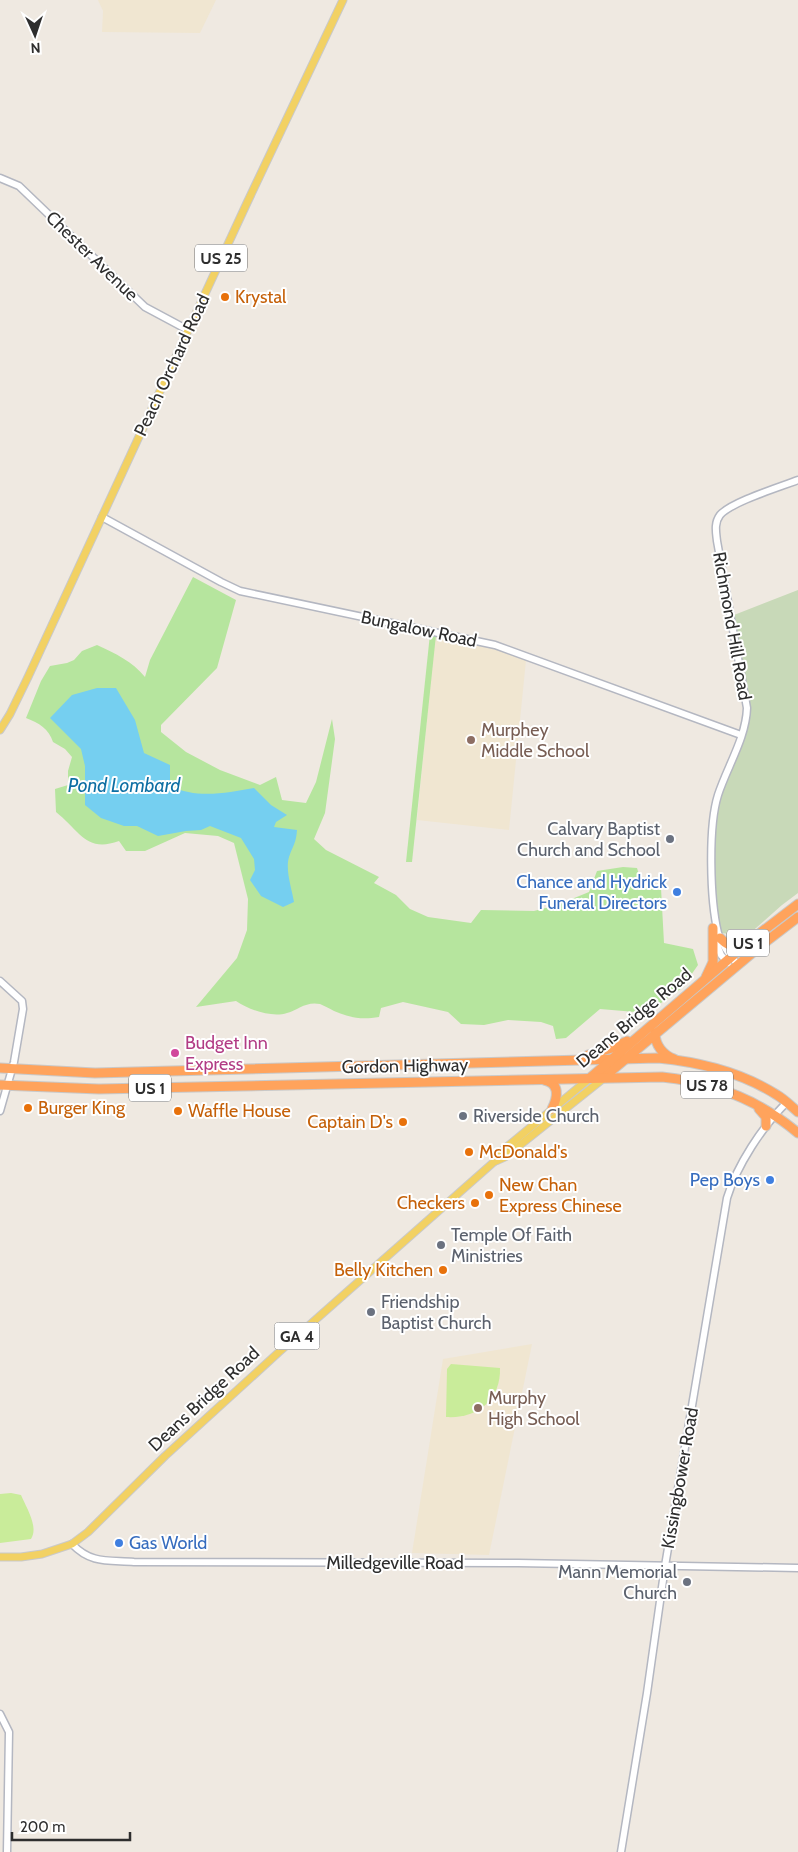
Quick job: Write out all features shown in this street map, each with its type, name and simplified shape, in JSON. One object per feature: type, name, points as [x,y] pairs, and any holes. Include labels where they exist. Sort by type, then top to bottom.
[{"type":"highway","name":"Deans Bridge Road","points":[[604,1077],[626,1058],[690,993],[751,940],[798,904]]},
{"type":"highway","name":"Deans Bridge Road","points":[[590,1078],[612,1058],[696,1001],[798,917]]},
{"type":"highway","points":[[701,984],[712,962],[713,928]]},
{"type":"highway","points":[[720,938],[727,944],[736,947],[751,940]]},
{"type":"highway","points":[[651,1031],[656,1042],[666,1054],[679,1060]]},
{"type":"highway","name":"US 1","points":[[553,1060],[601,1052],[651,1031]]},
{"type":"highway","name":"Gordon Highway","points":[[0,1068],[95,1073],[658,1058],[699,1064],[727,1072],[752,1082],[784,1101],[798,1112]]},
{"type":"highway","name":"Gordon Highway","points":[[3,1085],[99,1090],[648,1077],[704,1084],[731,1093],[756,1104],[798,1132]]},
{"type":"highway","points":[[536,1079],[548,1081],[556,1087],[557,1096],[552,1109]]},
{"type":"highway","points":[[731,1093],[763,1112],[767,1120],[766,1126]]},
{"type":"main road","name":"Peach Orchard Road","points":[[0,730],[28,677],[343,0]]},
{"type":"main road","name":"Deans Bridge Road","points":[[72,1544],[88,1532],[160,1461],[279,1352],[496,1161],[505,1157],[604,1077]]},
{"type":"main road","name":"Deans Bridge Road","points":[[496,1161],[502,1151],[590,1078]]},
{"type":"main road","name":"GA 4","points":[[0,1557],[42,1554],[72,1544]]},
{"type":"street","name":"Chester Avenue","points":[[0,178],[19,186],[145,307],[188,330]]},
{"type":"street","name":"Richmond Hill Road","points":[[736,967],[719,949],[713,928],[713,817],[722,784],[747,716],[746,701],[716,542],[716,525],[720,516],[731,507],[798,480]]},
{"type":"street","name":"Bungalow Road","points":[[102,517],[221,582],[246,593],[495,645],[741,735]]},
{"type":"street","name":"Richmond Hill Road","points":[[714,908],[720,938],[729,959]]},
{"type":"street","points":[[0,981],[17,996],[23,1006],[22,1024],[12,1069],[3,1085],[0,1112]]},
{"type":"street","name":"Kissingbower Road","points":[[621,1852],[647,1693],[665,1566],[727,1198],[734,1180],[766,1126],[784,1101]]},
{"type":"street","name":"Milledgeville Road","points":[[72,1544],[80,1553],[95,1560],[134,1562],[518,1563],[798,1568]]},
{"type":"street","points":[[0,1714],[9,1732],[7,1852]]},
{"type":"shaded area","points":[[98,0],[216,0],[200,33],[102,32],[103,11]]},
{"type":"shaded area","name":"Murphey Middle School","points":[[435,637],[498,650],[526,660],[509,830],[417,820]]},
{"type":"shaded area","name":"Murphy High School","points":[[532,1344],[489,1555],[412,1553],[443,1359]]},
{"type":"green space","points":[[193,577],[236,600],[217,668],[161,725],[161,732],[186,752],[220,770],[260,785],[276,777],[282,800],[306,803],[316,782],[332,719],[335,739],[325,813],[314,839],[326,850],[379,877],[374,883],[396,895],[410,909],[428,917],[471,923],[481,910],[534,911],[557,905],[589,892],[597,871],[623,867],[637,868],[640,878],[634,886],[661,888],[664,943],[693,949],[698,965],[682,988],[647,1013],[600,1009],[566,1038],[556,1039],[553,1026],[541,1022],[508,1020],[484,1025],[461,1024],[448,1012],[403,1002],[381,1008],[379,1017],[367,1018],[345,1015],[315,1003],[281,1014],[268,1014],[254,1010],[236,1001],[196,1007],[237,958],[247,930],[248,899],[234,843],[218,836],[185,833],[145,851],[126,851],[119,841],[99,844],[84,838],[56,812],[55,789],[68,785],[68,771],[72,757],[65,749],[53,742],[49,733],[43,727],[26,718],[41,681],[50,666],[74,660],[82,651],[97,645],[129,662],[145,677],[150,660]]},
{"type":"green space","points":[[798,590],[798,893],[748,935],[718,933],[712,846],[717,798],[746,721],[734,615]]},
{"type":"green space","points":[[430,634],[436,635],[412,862],[406,862]]},
{"type":"green space","points":[[451,1364],[500,1368],[499,1379],[492,1398],[477,1411],[468,1415],[446,1417],[447,1369]]},
{"type":"green space","points":[[11,1493],[21,1495],[33,1523],[33,1534],[31,1539],[0,1543],[0,1494]]},
{"type":"water","name":"Pond Lombard","points":[[97,688],[116,688],[135,720],[144,753],[170,765],[170,786],[201,794],[254,788],[271,805],[287,815],[276,822],[274,827],[297,830],[288,862],[288,874],[294,902],[283,907],[261,896],[250,880],[255,870],[254,859],[241,838],[210,826],[201,830],[158,836],[137,826],[124,826],[101,818],[85,805],[85,766],[81,749],[50,718],[72,695]]},
{"type":"place","name":"Krystal","points":[[225,297]]},
{"type":"place","name":"Murphey Middle School","points":[[471,740]]},
{"type":"place","name":"Calvary Baptist Church and School","points":[[670,839]]},
{"type":"place","name":"Chance and Hydrick Funeral Directors","points":[[677,892]]},
{"type":"place","name":"Budget Inn Express","points":[[175,1053]]},
{"type":"place","name":"Burger King","points":[[28,1108]]},
{"type":"place","name":"Waffle House","points":[[178,1111]]},
{"type":"place","name":"Riverside Church","points":[[463,1116]]},
{"type":"place","name":"Captain D's","points":[[403,1122]]},
{"type":"place","name":"McDonald's","points":[[469,1152]]},
{"type":"place","name":"Pep Boys","points":[[770,1180]]},
{"type":"place","name":"New Chan Express Chinese","points":[[489,1195]]},
{"type":"place","name":"Checkers","points":[[475,1203]]},
{"type":"place","name":"Temple Of Faith Ministries","points":[[441,1245]]},
{"type":"place","name":"Belly Kitchen","points":[[443,1270]]},
{"type":"place","name":"Friendship Baptist Church","points":[[371,1312]]},
{"type":"place","name":"Murphy High School","points":[[478,1408]]},
{"type":"place","name":"Gas World","points":[[119,1543]]},
{"type":"place","name":"Mann Memorial Church","points":[[687,1582]]}]
